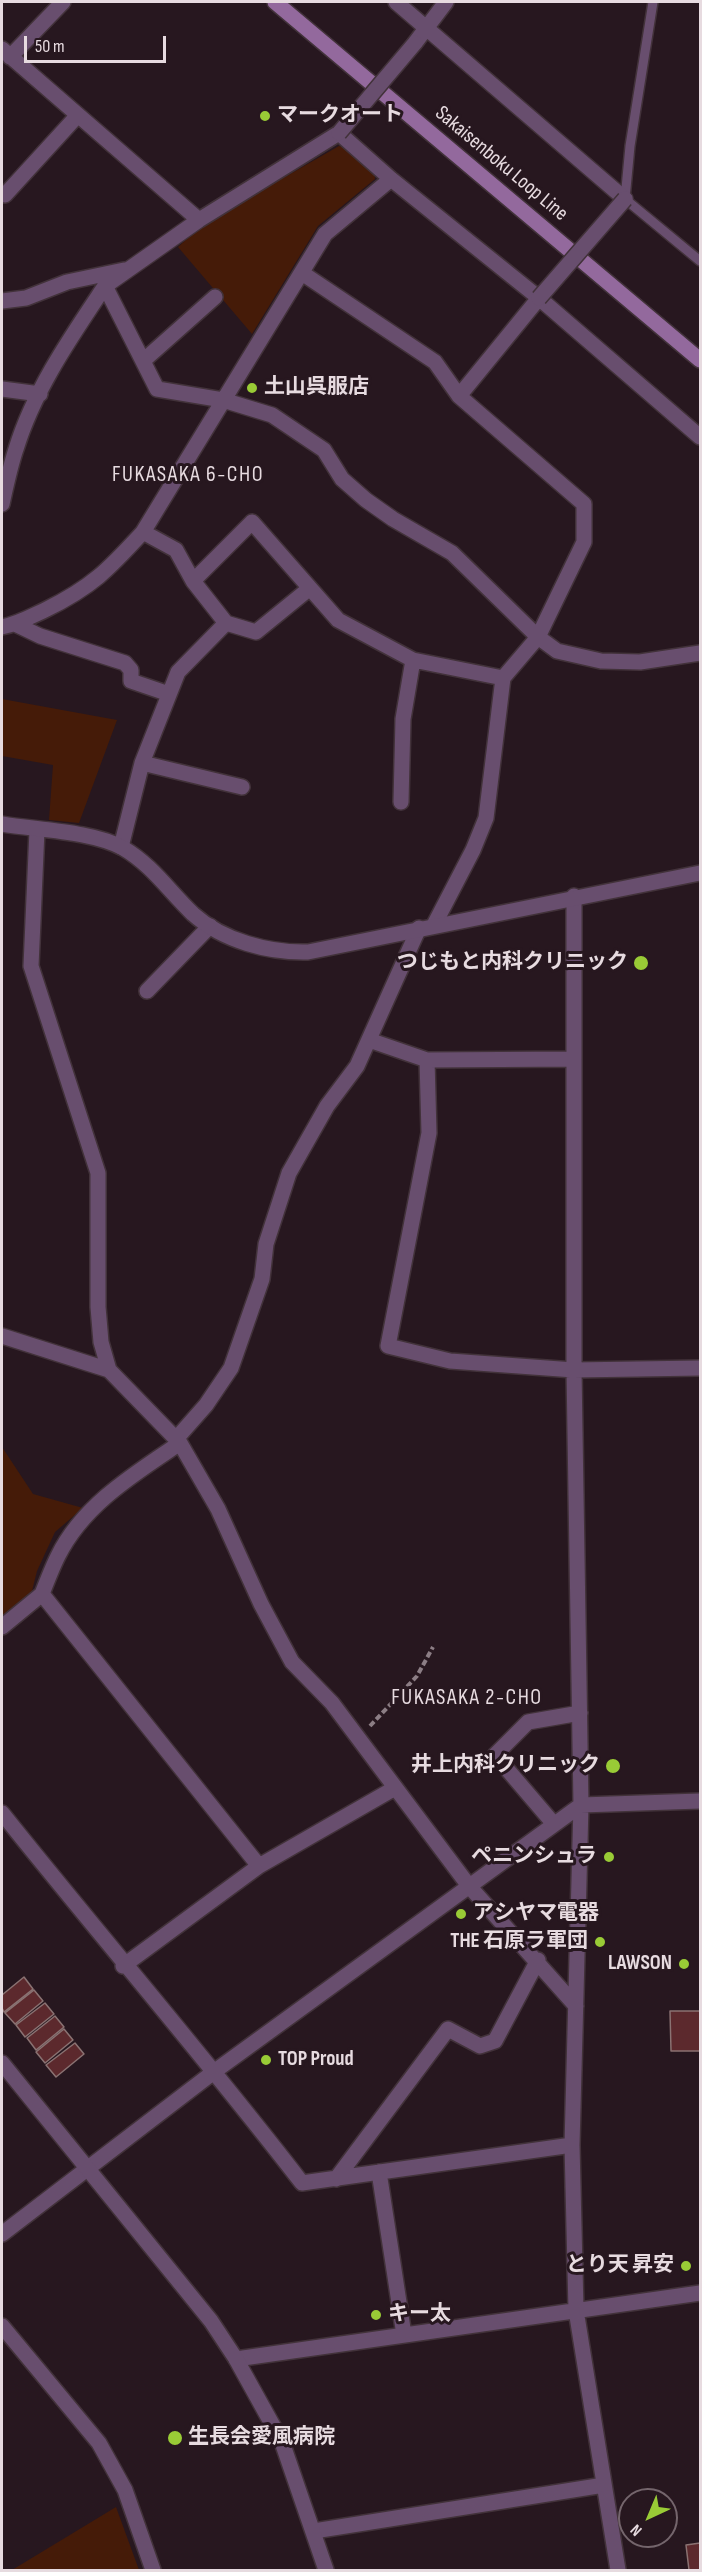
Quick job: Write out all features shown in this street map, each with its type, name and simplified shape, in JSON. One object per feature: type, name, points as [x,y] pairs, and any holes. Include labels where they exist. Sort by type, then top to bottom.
[{"type":"main road","name":"Sakaisenboku Loop Line","points":[[275,2],[700,360]]},
{"type":"street","points":[[63,2],[6,53],[199,220]]},
{"type":"street","points":[[396,2],[625,199],[539,298],[459,396]]},
{"type":"street","points":[[2,504],[16,448],[40,394],[67,344],[105,286],[199,220],[339,133],[415,43],[446,2]]},
{"type":"street","points":[[5,195],[78,116]]},
{"type":"street","points":[[339,133],[391,179],[539,298],[700,437]]},
{"type":"street","points":[[8,626],[80,593],[103,576],[143,532],[325,234],[391,179]]},
{"type":"street","points":[[2,301],[26,298],[67,282],[130,268]]},
{"type":"street","points":[[2,1627],[42,1594],[59,1555],[72,1533],[98,1504],[178,1441],[206,1406],[231,1368],[262,1279],[266,1244],[289,1173],[308,1135],[357,1066],[426,927],[474,850],[486,818],[503,678],[538,637],[584,542],[584,504],[459,396],[435,362],[302,273]]},
{"type":"street","points":[[105,286],[157,389],[223,400],[272,415],[324,450],[342,479],[366,500],[393,519],[452,553],[538,637],[557,651],[601,661],[640,662],[700,653]]},
{"type":"street","points":[[143,361],[215,297]]},
{"type":"street","points":[[2,389],[40,394]]},
{"type":"street","points":[[193,581],[252,522],[338,620],[413,660],[503,678]]},
{"type":"street","points":[[143,532],[176,550],[193,581],[226,623],[256,632],[310,588]]},
{"type":"street","points":[[121,847],[142,763],[178,672],[226,623]]},
{"type":"street","points":[[8,626],[125,663],[131,670],[131,681],[169,694]]},
{"type":"street","points":[[401,802],[403,719],[413,660]]},
{"type":"street","points":[[142,763],[242,787]]},
{"type":"street","points":[[2,824],[100,839],[121,847],[149,865],[194,915],[220,933],[250,944],[287,952],[308,952],[574,896],[700,873]]},
{"type":"street","points":[[37,830],[31,966],[86,1128],[98,1173],[101,1342],[110,1370],[178,1441],[218,1509],[261,1604],[292,1662],[332,1703],[469,1886],[538,1960],[576,2006]]},
{"type":"street","points":[[574,896],[574,1370],[581,1805],[572,2145],[576,2310],[618,2571]]},
{"type":"street","points":[[147,991],[210,926]]},
{"type":"street","points":[[369,1040],[427,1060],[574,1059]]},
{"type":"street","points":[[427,1060],[429,1133],[388,1346],[450,1361],[574,1370],[700,1368]]},
{"type":"street","points":[[2,1336],[110,1370]]},
{"type":"street","points":[[42,1594],[259,1866]]},
{"type":"street","points":[[553,1823],[495,1755],[528,1722],[580,1713]]},
{"type":"street","points":[[123,1966],[259,1866],[395,1788]]},
{"type":"street","points":[[2,2234],[215,2071],[553,1823],[581,1805],[700,1801]]},
{"type":"street","points":[[2,1813],[123,1966],[215,2071],[302,2184],[572,2145]]},
{"type":"street","points":[[336,2179],[448,2029],[480,2046],[495,2041],[538,1960]]},
{"type":"street","points":[[2,2062],[211,2321],[236,2359],[282,2442],[326,2571]]},
{"type":"street","points":[[379,2172],[404,2335]]},
{"type":"street","points":[[236,2359],[700,2293]]},
{"type":"street","points":[[2,2326],[99,2443],[125,2490],[153,2571]]},
{"type":"street","points":[[314,2531],[604,2485]]},
{"type":"lane","points":[[653,2],[630,146],[625,199],[700,261]]},
{"type":"path","points":[[358,1739],[417,1676],[432,1647]]},
{"type":"shaded area","points":[[339,146],[347,148],[374,171],[375,179],[318,226],[252,334],[178,247],[203,224]]},
{"type":"shaded area","points":[[2,699],[117,720],[79,823],[49,820],[53,765],[2,756]]},
{"type":"shaded area","points":[[2,1447],[33,1494],[83,1508],[55,1532],[37,1571],[32,1591],[2,1616]]},
{"type":"shaded area","points":[[116,2507],[139,2570],[12,2570]]},
{"type":"building","points":[[24,1977],[33,1989],[4,2012],[2,1995]]},
{"type":"building","points":[[34,1990],[43,2001],[15,2024],[5,2013]]},
{"type":"building","points":[[45,2003],[54,2014],[25,2037],[16,2025]]},
{"type":"building","points":[[670,2011],[700,2011],[700,2051],[671,2051]]},
{"type":"building","points":[[55,2016],[64,2027],[36,2050],[27,2038]]},
{"type":"building","points":[[64,2029],[73,2040],[45,2063],[36,2052]]},
{"type":"building","points":[[75,2043],[84,2054],[56,2077],[46,2065]]},
{"type":"building","points":[[700,2543],[700,2570],[689,2570],[686,2545]]},
{"type":"place","name":"マークオート","points":[[265,116]]},
{"type":"place","name":"土山呉服店","points":[[252,388]]},
{"type":"place","name":"つじもと内科クリニック","points":[[641,963]]},
{"type":"place","name":"井上内科クリニック","points":[[613,1766]]},
{"type":"place","name":"ペニンシュラ","points":[[609,1857]]},
{"type":"place","name":"アシヤマ電器","points":[[461,1914]]},
{"type":"place","name":"THE 石原ラ軍団","points":[[600,1942]]},
{"type":"place","name":"LAWSON","points":[[684,1964]]},
{"type":"place","name":"TOP Proud","points":[[266,2060]]},
{"type":"place","name":"とり天 昇安","points":[[686,2266]]},
{"type":"place","name":"キー太","points":[[376,2315]]},
{"type":"place","name":"生長会愛風病院","points":[[175,2438]]},
{"type":"district","name":"FUKASAKA 6-CHO","points":[[188,475]]},
{"type":"district","name":"FUKASAKA 2-CHO","points":[[467,1698]]}]
